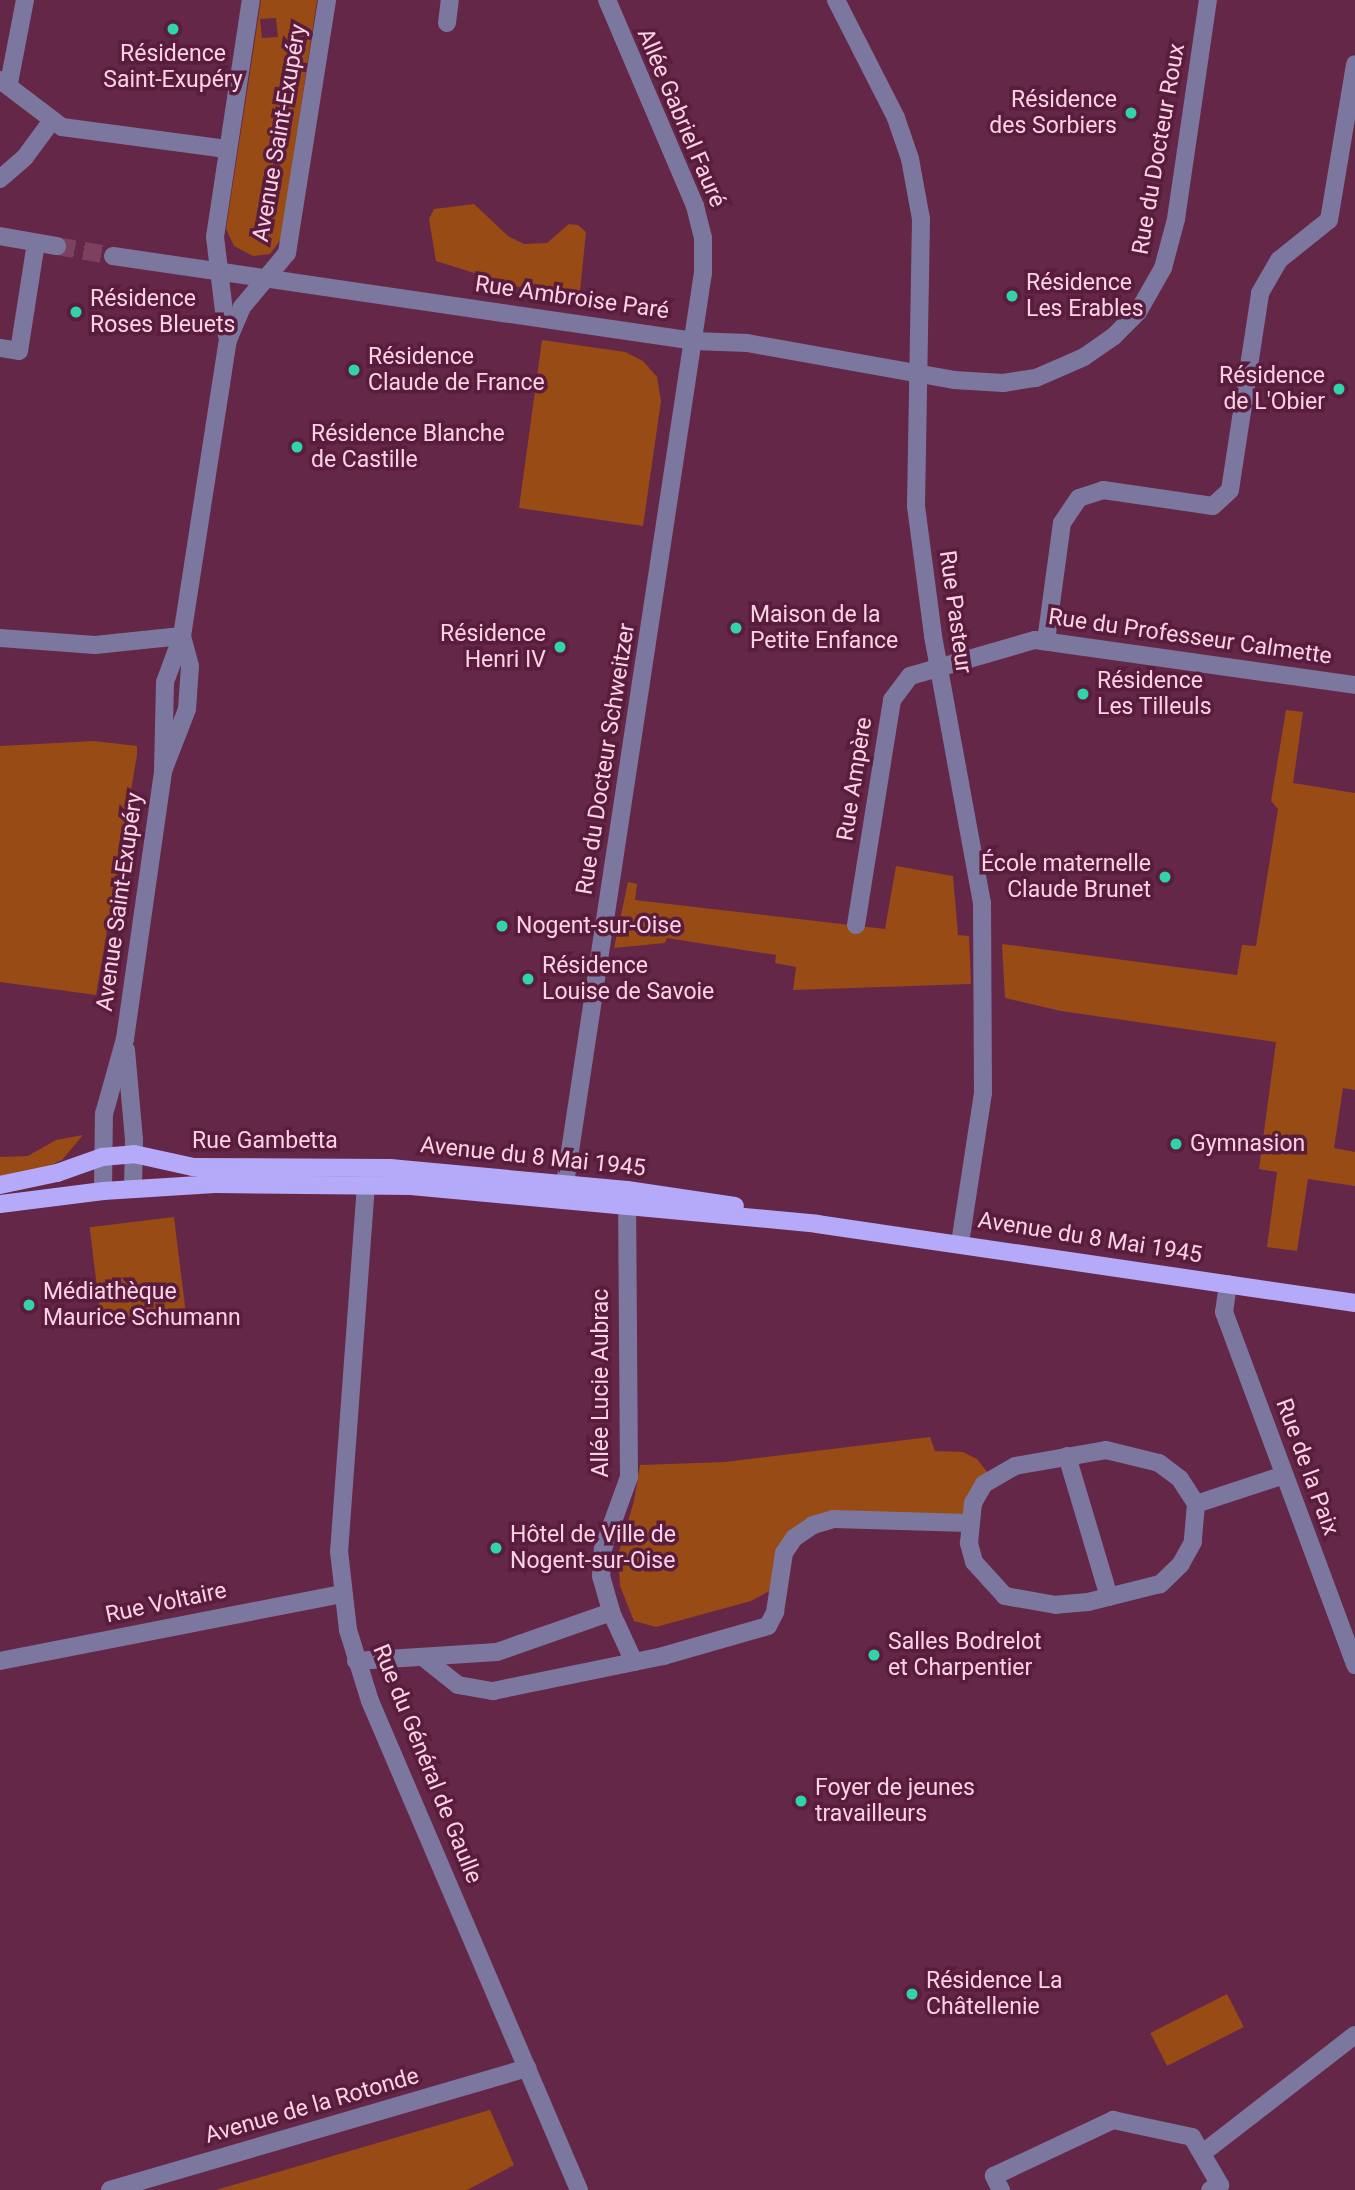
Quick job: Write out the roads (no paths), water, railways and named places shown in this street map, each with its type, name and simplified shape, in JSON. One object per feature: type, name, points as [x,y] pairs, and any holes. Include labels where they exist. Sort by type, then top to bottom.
[{"type":"main road","name":"Rue Gambetta","points":[[0,1185],[48,1175],[102,1157],[134,1154],[193,1167],[366,1175]]},
{"type":"main road","name":"Avenue du 8 Mai 1945","points":[[366,1175],[565,1184],[627,1199]]},
{"type":"main road","name":"Avenue du 8 Mai 1945","points":[[366,1175],[627,1199],[960,1244],[1355,1303]]},
{"type":"main road","name":"Rue Gambetta","points":[[0,1204],[103,1191],[366,1175]]},
{"type":"street","points":[[25,0],[4,81],[51,122],[227,149]]},
{"type":"street","name":"Avenue Saint-Exupéry","points":[[228,340],[217,272],[215,237],[251,0]]},
{"type":"street","name":"Avenue Saint-Exupéry","points":[[103,1191],[102,1157],[106,1104],[125,1039],[163,771],[165,682],[182,636],[228,340],[242,307],[270,278],[289,242],[327,0]]},
{"type":"street","points":[[447,23],[450,0]]},
{"type":"street","name":"Allée Gabriel Fauré","points":[[607,0],[701,230],[703,273],[694,341]]},
{"type":"street","name":"Rue Pasteur","points":[[836,0],[882,87],[906,148],[919,198],[924,257],[916,506],[938,667],[982,903],[983,1093],[960,1244]]},
{"type":"street","name":"Rue du Docteur Roux","points":[[919,372],[1003,383],[1036,378],[1100,348],[1138,312],[1163,268],[1173,238],[1208,0]]},
{"type":"street","points":[[1046,641],[1062,523],[1079,498],[1103,490],[1213,506],[1230,490],[1261,293],[1279,260],[1329,220],[1355,64]]},
{"type":"street","points":[[0,178],[25,157],[51,122]]},
{"type":"street","points":[[0,236],[57,246]]},
{"type":"street","points":[[0,348],[19,351],[36,243]]},
{"type":"street","name":"Rue Ambroise Paré","points":[[113,256],[694,341],[747,343],[919,372]]},
{"type":"street","name":"Rue du Docteur Schweitzer","points":[[565,1184],[694,341]]},
{"type":"street","points":[[0,638],[95,645],[182,636]]},
{"type":"street","name":"Avenue Saint-Exupéry","points":[[163,771],[187,709],[190,666],[182,636]]},
{"type":"street","name":"Rue du Professeur Calmette","points":[[938,667],[1023,641],[1046,641],[1355,685]]},
{"type":"street","name":"Rue Ampère","points":[[856,925],[892,700],[910,676],[938,667]]},
{"type":"street","name":"Avenue Saint-Exupéry","points":[[125,1039],[134,1154],[133,1189]]},
{"type":"street","name":"Rue du Général de Gaulle","points":[[366,1175],[363,1264],[343,1476],[339,1551],[342,1594],[356,1661],[579,2190]]},
{"type":"street","name":"Allée Lucie Aubrac","points":[[627,1199],[629,1465],[627,1487],[603,1549],[601,1576],[611,1612],[634,1662]]},
{"type":"street","name":"Rue de la Paix","points":[[1228,1284],[1224,1312],[1355,1665]]},
{"type":"street","points":[[1106,1450],[1158,1463],[1180,1479],[1196,1504],[1193,1542],[1180,1565],[1160,1584],[1109,1597],[1056,1605],[1005,1596],[974,1562],[968,1523],[978,1494],[1000,1473],[1067,1456],[1106,1450]]},
{"type":"street","points":[[1067,1456],[1109,1597]]},
{"type":"street","points":[[1196,1504],[1284,1475]]},
{"type":"street","points":[[424,1658],[458,1685],[493,1691],[634,1662],[768,1626],[788,1544],[822,1521],[968,1523]]},
{"type":"street","name":"Rue Voltaire","points":[[0,1661],[342,1594]]},
{"type":"street","points":[[356,1661],[497,1652],[611,1612]]},
{"type":"street","points":[[1204,2152],[1355,2035]]},
{"type":"street","name":"Avenue de la Rotonde","points":[[110,2190],[528,2068]]},
{"type":"street","points":[[1001,2190],[994,2176],[1113,2120],[1183,2133],[1204,2152],[1220,2185],[1210,2190]]},
{"type":"tunnel","points":[[57,246],[113,256]]},
{"type":"place","name":"Résidence Saint-Exupéry","points":[[173,29]]},
{"type":"place","name":"Résidence des Sorbiers","points":[[1131,113]]},
{"type":"place","name":"Résidence Les Erables","points":[[1012,296]]},
{"type":"place","name":"Résidence Roses Bleuets","points":[[76,312]]},
{"type":"place","name":"Résidence Claude de France","points":[[354,370]]},
{"type":"place","name":"Résidence de L'Obier","points":[[1339,389]]},
{"type":"place","name":"Résidence Blanche de Castille","points":[[297,447]]},
{"type":"place","name":"Maison de la Petite Enfance","points":[[736,628]]},
{"type":"place","name":"Résidence Henri IV","points":[[560,647]]},
{"type":"place","name":"Résidence Les Tilleuls","points":[[1083,694]]},
{"type":"place","name":"École maternelle Claude Brunet","points":[[1165,877]]},
{"type":"place","name":"Nogent-sur-Oise","points":[[502,926]]},
{"type":"place","name":"Résidence Louise de Savoie","points":[[528,979]]},
{"type":"place","name":"Gymnasion","points":[[1176,1144]]},
{"type":"place","name":"Médiathèque Maurice Schumann","points":[[29,1305]]},
{"type":"place","name":"Hôtel de Ville de Nogent-sur-Oise","points":[[496,1548]]},
{"type":"place","name":"Salles Bodrelot et Charpentier","points":[[874,1655]]},
{"type":"place","name":"Foyer de jeunes travailleurs","points":[[801,1801]]},
{"type":"place","name":"Résidence La Châtellenie","points":[[912,1994]]}]
